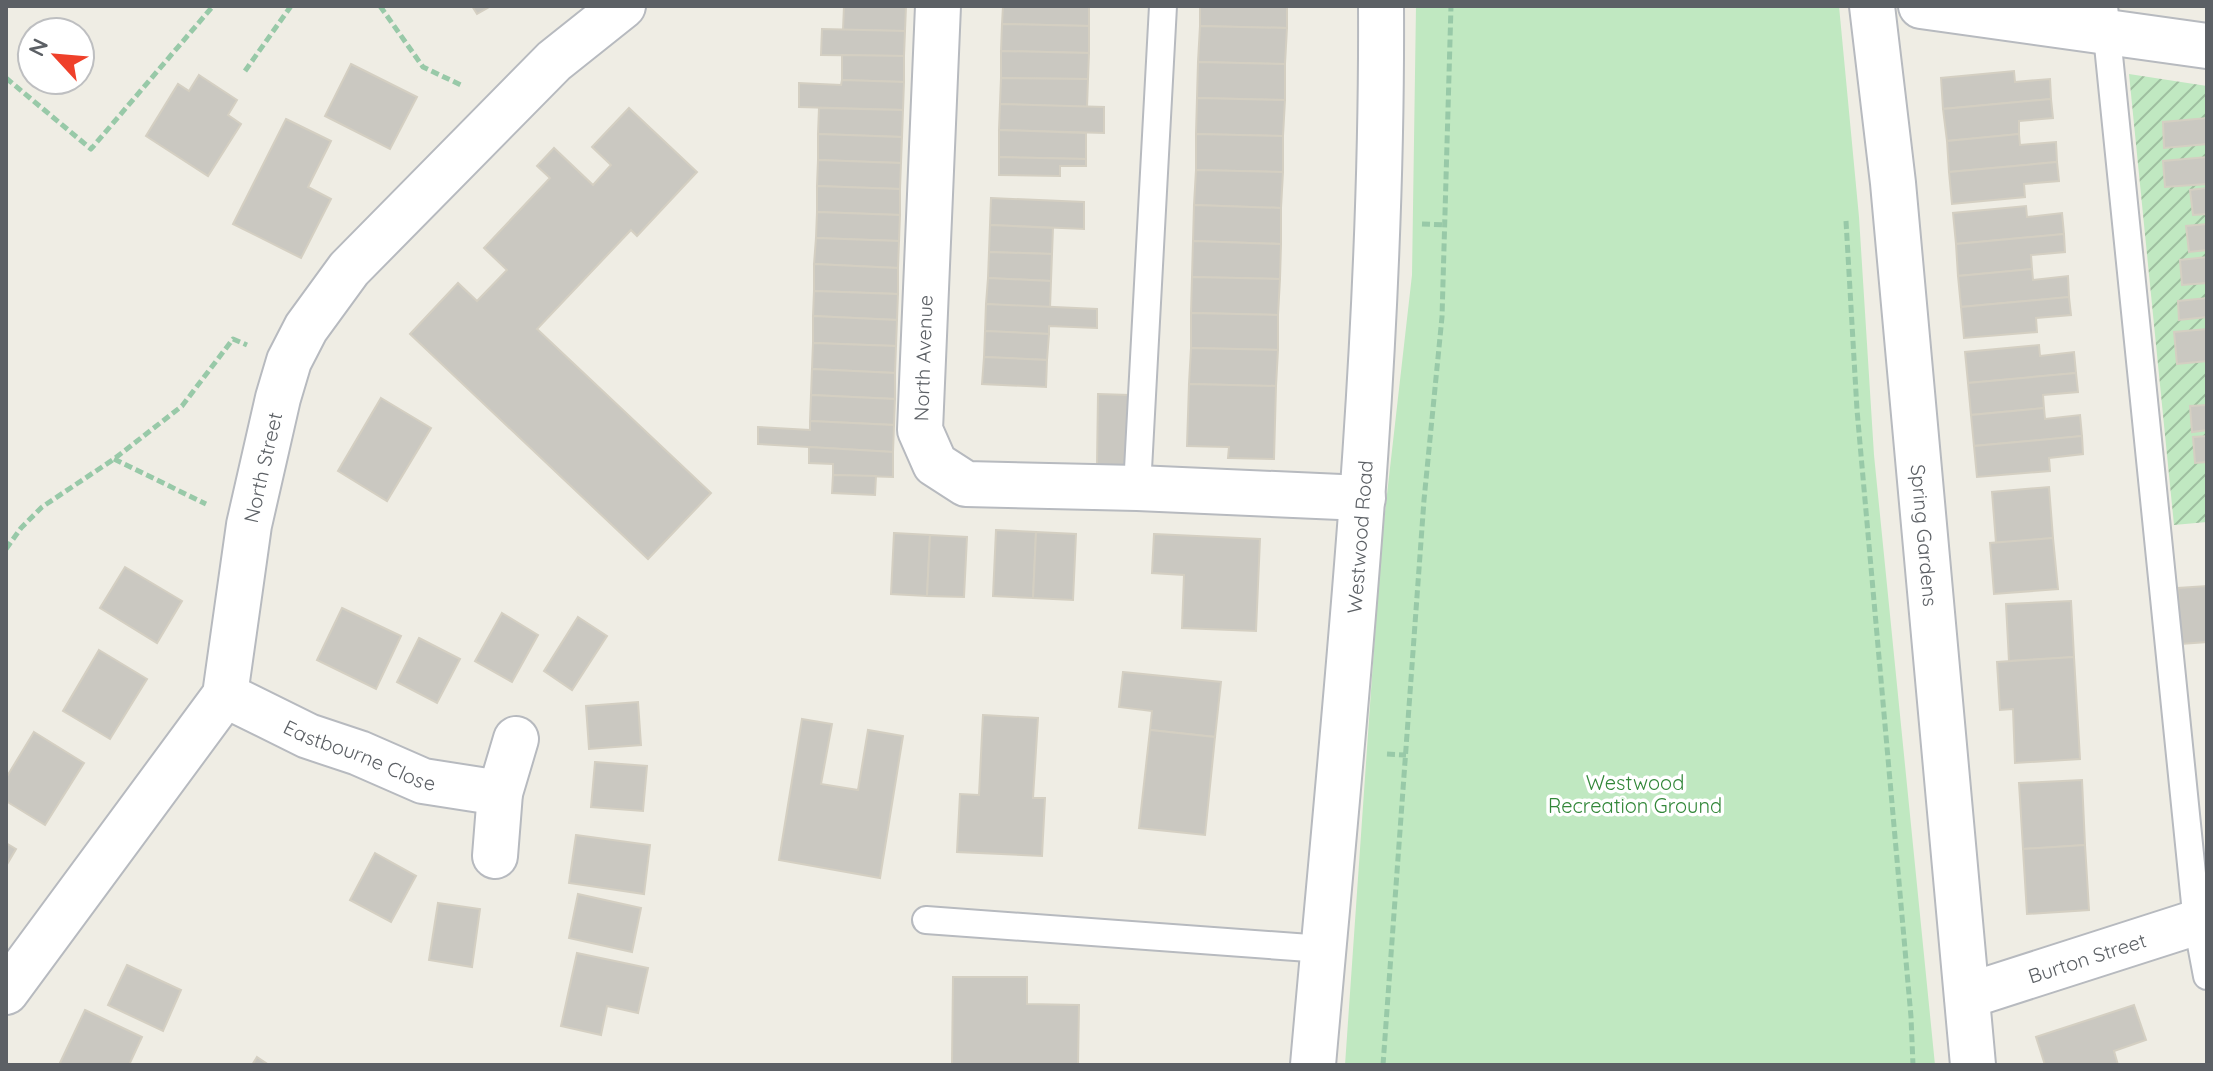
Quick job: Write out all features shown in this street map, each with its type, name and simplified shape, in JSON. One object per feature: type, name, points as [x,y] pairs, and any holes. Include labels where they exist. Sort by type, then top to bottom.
[{"type":"street","name":"North Street","points":[[6,992],[225,695],[249,525],[278,398],[289,361],[306,328],[349,269],[554,61],[623,6]]},
{"type":"street","name":"North Avenue","points":[[938,6],[920,430],[935,464],[966,484],[1363,498]]},
{"type":"street","name":"Westwood Road","points":[[1313,1065],[1363,498],[1381,118],[1381,6]]},
{"type":"street","name":"Spring Gardens","points":[[1872,6],[1893,183],[1973,1065]]},
{"type":"street","points":[[1921,6],[2105,19],[2207,46]]},
{"type":"street","name":"Eastbourne Close","points":[[225,695],[308,736],[359,753],[423,781],[500,793]]},
{"type":"street","points":[[495,856],[500,793],[516,739]]},
{"type":"street","name":"Burton Street","points":[[1967,996],[2202,921]]},
{"type":"lane","points":[[1137,488],[1163,6]]},
{"type":"lane","points":[[2105,19],[2207,976]]},
{"type":"lane","points":[[926,920],[1323,949]]},
{"type":"path","points":[[6,78],[91,149],[213,6]]},
{"type":"path","points":[[245,71],[291,6]]},
{"type":"path","points":[[380,6],[423,67],[509,107]]},
{"type":"path","points":[[1383,1065],[1424,500],[1442,317],[1451,6]]},
{"type":"path","points":[[1845,215],[1857,410],[1913,1065]]},
{"type":"path","points":[[6,549],[42,507],[114,459],[182,406],[233,339],[289,361]]},
{"type":"path","points":[[114,459],[249,525]]},
{"type":"green space","name":"Westwood Recreation Ground","points":[[1416,6],[1839,6],[1859,217],[1874,455],[1935,1065],[1345,1065],[1381,547],[1412,275]]},
{"type":"green space","points":[[2129,74],[2207,86],[2207,522],[2174,525]]},
{"type":"building","points":[[472,6],[491,6],[477,14]]},
{"type":"building","points":[[844,6],[906,6],[905,31],[843,30]]},
{"type":"building","points":[[1003,6],[1089,6],[1089,26],[1002,24]]},
{"type":"building","points":[[1200,6],[1287,6],[1287,28],[1200,26]]},
{"type":"building","points":[[1002,24],[1089,26],[1089,53],[1001,51]]},
{"type":"building","points":[[1200,26],[1287,28],[1285,64],[1198,62]]},
{"type":"building","points":[[822,29],[905,31],[904,56],[821,55]]},
{"type":"building","points":[[1001,51],[1089,53],[1088,79],[1001,78]]},
{"type":"building","points":[[842,55],[904,56],[904,82],[842,80]]},
{"type":"building","points":[[1198,62],[1285,64],[1285,100],[1197,98]]},
{"type":"building","points":[[351,64],[417,97],[390,149],[325,116]]},
{"type":"building","points":[[2014,71],[2015,82],[2050,79],[2051,99],[1943,109],[1941,78]]},
{"type":"building","points":[[199,75],[237,100],[228,115],[241,124],[208,176],[146,136],[178,84],[189,91]]},
{"type":"building","points":[[1001,78],[1088,79],[1087,107],[1000,104]]},
{"type":"building","points":[[842,80],[904,82],[903,110],[799,107],[799,83],[841,85]]},
{"type":"building","points":[[1197,98],[1285,100],[1283,136],[1196,134]]},
{"type":"building","points":[[2051,99],[2053,118],[2019,121],[2019,134],[1947,141],[1943,109]]},
{"type":"building","points":[[1000,104],[1104,107],[1104,133],[999,130]]},
{"type":"building","points":[[629,108],[697,172],[637,236],[631,230],[537,329],[711,493],[648,559],[410,334],[458,283],[477,301],[507,270],[484,248],[550,178],[537,166],[554,148],[593,185],[611,165],[592,147]]},
{"type":"building","points":[[819,108],[903,110],[902,137],[818,134]]},
{"type":"building","points":[[2207,118],[2207,144],[2164,148],[2163,122]]},
{"type":"building","points":[[286,119],[331,141],[308,187],[331,199],[301,258],[233,224]]},
{"type":"building","points":[[999,130],[1086,133],[1086,159],[999,157]]},
{"type":"building","points":[[818,134],[902,137],[901,163],[818,160]]},
{"type":"building","points":[[1196,134],[1283,136],[1283,172],[1196,170]]},
{"type":"building","points":[[2019,134],[2020,145],[2056,142],[2057,162],[1949,172],[1947,141]]},
{"type":"building","points":[[999,157],[1086,159],[1086,166],[1060,166],[1060,176],[999,175]]},
{"type":"building","points":[[2207,157],[2207,184],[2165,187],[2163,161]]},
{"type":"building","points":[[818,160],[901,163],[900,189],[817,186]]},
{"type":"building","points":[[2057,162],[2059,181],[2024,184],[2025,197],[1952,204],[1949,172]]},
{"type":"building","points":[[1196,170],[1283,172],[1281,208],[1194,205]]},
{"type":"building","points":[[817,186],[900,189],[900,215],[817,212]]},
{"type":"building","points":[[2207,188],[2207,214],[2193,215],[2190,190]]},
{"type":"building","points":[[991,198],[1084,202],[1084,229],[990,225]]},
{"type":"building","points":[[1194,205],[1281,208],[1281,244],[1193,241]]},
{"type":"building","points":[[2026,206],[2027,217],[2062,213],[2064,234],[1956,244],[1953,213]]},
{"type":"building","points":[[817,212],[900,215],[899,241],[816,238]]},
{"type":"building","points":[[2207,224],[2207,250],[2189,252],[2186,226]]},
{"type":"building","points":[[990,225],[1053,228],[1052,254],[989,252]]},
{"type":"building","points":[[2064,234],[2065,252],[2031,255],[2032,269],[1958,276],[1956,244]]},
{"type":"building","points":[[816,238],[899,241],[898,268],[814,264]]},
{"type":"building","points":[[1193,241],[1281,244],[1280,279],[1192,277]]},
{"type":"building","points":[[989,252],[1052,254],[1051,281],[988,278]]},
{"type":"building","points":[[2207,257],[2207,283],[2182,285],[2180,260]]},
{"type":"building","points":[[814,264],[898,268],[898,294],[814,291]]},
{"type":"building","points":[[2032,269],[2033,280],[2068,276],[2069,297],[1961,307],[1958,276]]},
{"type":"building","points":[[1192,277],[1280,279],[1278,315],[1191,313]]},
{"type":"building","points":[[988,278],[1051,281],[1050,308],[986,304]]},
{"type":"building","points":[[814,291],[898,294],[897,320],[813,316]]},
{"type":"building","points":[[2069,297],[2071,315],[2036,318],[2037,332],[1964,338],[1961,307]]},
{"type":"building","points":[[2207,298],[2207,317],[2179,320],[2178,301]]},
{"type":"building","points":[[986,304],[1097,309],[1097,328],[1049,326],[1049,334],[985,331]]},
{"type":"building","points":[[1191,313],[1278,315],[1278,350],[1191,348]]},
{"type":"building","points":[[813,316],[897,320],[896,346],[813,343]]},
{"type":"building","points":[[2207,329],[2207,361],[2177,364],[2174,332]]},
{"type":"building","points":[[985,331],[1049,334],[1047,360],[984,357]]},
{"type":"building","points":[[813,343],[896,346],[895,373],[812,369]]},
{"type":"building","points":[[2039,345],[2040,356],[2074,352],[2076,373],[1968,383],[1965,352]]},
{"type":"building","points":[[1191,348],[1278,350],[1276,386],[1189,384]]},
{"type":"building","points":[[984,357],[1047,360],[1046,387],[982,384]]},
{"type":"building","points":[[812,369],[895,373],[895,399],[811,395]]},
{"type":"building","points":[[2076,373],[2078,392],[2043,395],[2044,408],[1971,415],[1968,383]]},
{"type":"building","points":[[1189,384],[1276,386],[1274,459],[1228,458],[1229,447],[1187,446]]},
{"type":"building","points":[[1098,394],[1129,395],[1128,466],[1097,466]]},
{"type":"building","points":[[811,395],[895,399],[894,425],[810,421]]},
{"type":"building","points":[[381,398],[431,428],[387,501],[338,471]]},
{"type":"building","points":[[2207,405],[2207,430],[2192,432],[2190,406]]},
{"type":"building","points":[[2044,408],[2045,419],[2080,415],[2082,436],[1974,446],[1971,415]]},
{"type":"building","points":[[810,421],[894,425],[893,452],[758,444],[758,427],[810,430]]},
{"type":"building","points":[[2082,436],[2083,454],[2049,458],[2050,471],[1977,477],[1974,446]]},
{"type":"building","points":[[2207,436],[2207,462],[2195,463],[2193,437]]},
{"type":"building","points":[[809,447],[893,452],[893,477],[833,475],[833,464],[809,463]]},
{"type":"building","points":[[833,475],[876,476],[875,495],[832,493]]},
{"type":"building","points":[[2049,487],[2053,538],[1996,543],[1992,492]]},
{"type":"building","points":[[996,530],[1036,532],[1033,598],[993,596]]},
{"type":"building","points":[[1036,532],[1076,534],[1073,600],[1033,598]]},
{"type":"building","points":[[894,533],[930,535],[927,596],[891,594]]},
{"type":"building","points":[[1154,534],[1260,539],[1256,631],[1182,628],[1184,575],[1152,573]]},
{"type":"building","points":[[930,535],[967,537],[964,597],[927,596]]},
{"type":"building","points":[[2053,538],[2058,589],[1994,594],[1990,543]]},
{"type":"building","points":[[125,567],[182,601],[157,643],[100,608]]},
{"type":"building","points":[[2207,586],[2207,642],[2181,644],[2178,588]]},
{"type":"building","points":[[2071,601],[2074,657],[2009,661],[2006,604]]},
{"type":"building","points":[[342,608],[401,636],[376,689],[317,660]]},
{"type":"building","points":[[502,613],[538,635],[512,682],[475,661]]},
{"type":"building","points":[[578,617],[607,636],[572,690],[544,671]]},
{"type":"building","points":[[419,638],[460,659],[437,703],[397,682]]},
{"type":"building","points":[[99,650],[147,679],[110,739],[63,711]]},
{"type":"building","points":[[2074,657],[2080,759],[2015,763],[2013,709],[2000,710],[1997,662]]},
{"type":"building","points":[[1123,672],[1221,682],[1215,737],[1150,730],[1152,711],[1119,707]]},
{"type":"building","points":[[638,702],[641,745],[589,749],[586,706]]},
{"type":"building","points":[[983,715],[1038,718],[1033,798],[1045,798],[1042,856],[957,852],[960,794],[979,795]]},
{"type":"building","points":[[802,719],[832,724],[821,784],[858,790],[868,730],[903,736],[880,878],[779,860]]},
{"type":"building","points":[[1150,730],[1215,737],[1205,835],[1139,828]]},
{"type":"building","points":[[34,732],[84,763],[45,825],[6,801],[6,778]]},
{"type":"building","points":[[595,762],[647,766],[643,811],[591,807]]},
{"type":"building","points":[[2082,780],[2085,845],[2023,849],[2019,783]]},
{"type":"building","points":[[576,835],[650,845],[644,894],[569,883]]},
{"type":"building","points":[[6,843],[16,849],[6,866]]},
{"type":"building","points":[[2085,845],[2089,910],[2027,914],[2023,849]]},
{"type":"building","points":[[375,853],[416,876],[391,922],[350,900]]},
{"type":"building","points":[[578,894],[641,908],[632,952],[569,938]]},
{"type":"building","points":[[438,903],[480,909],[472,967],[429,960]]},
{"type":"building","points":[[577,953],[648,968],[638,1013],[607,1006],[601,1035],[561,1026]]},
{"type":"building","points":[[127,965],[181,990],[163,1031],[108,1005]]},
{"type":"building","points":[[953,977],[1027,977],[1027,1004],[1079,1005],[1078,1065],[952,1065]]},
{"type":"building","points":[[2134,1005],[2146,1040],[2114,1051],[2118,1065],[2045,1065],[2036,1037]]},
{"type":"building","points":[[85,1010],[142,1037],[129,1065],[59,1065]]},
{"type":"building","points":[[257,1057],[269,1065],[252,1065]]}]
